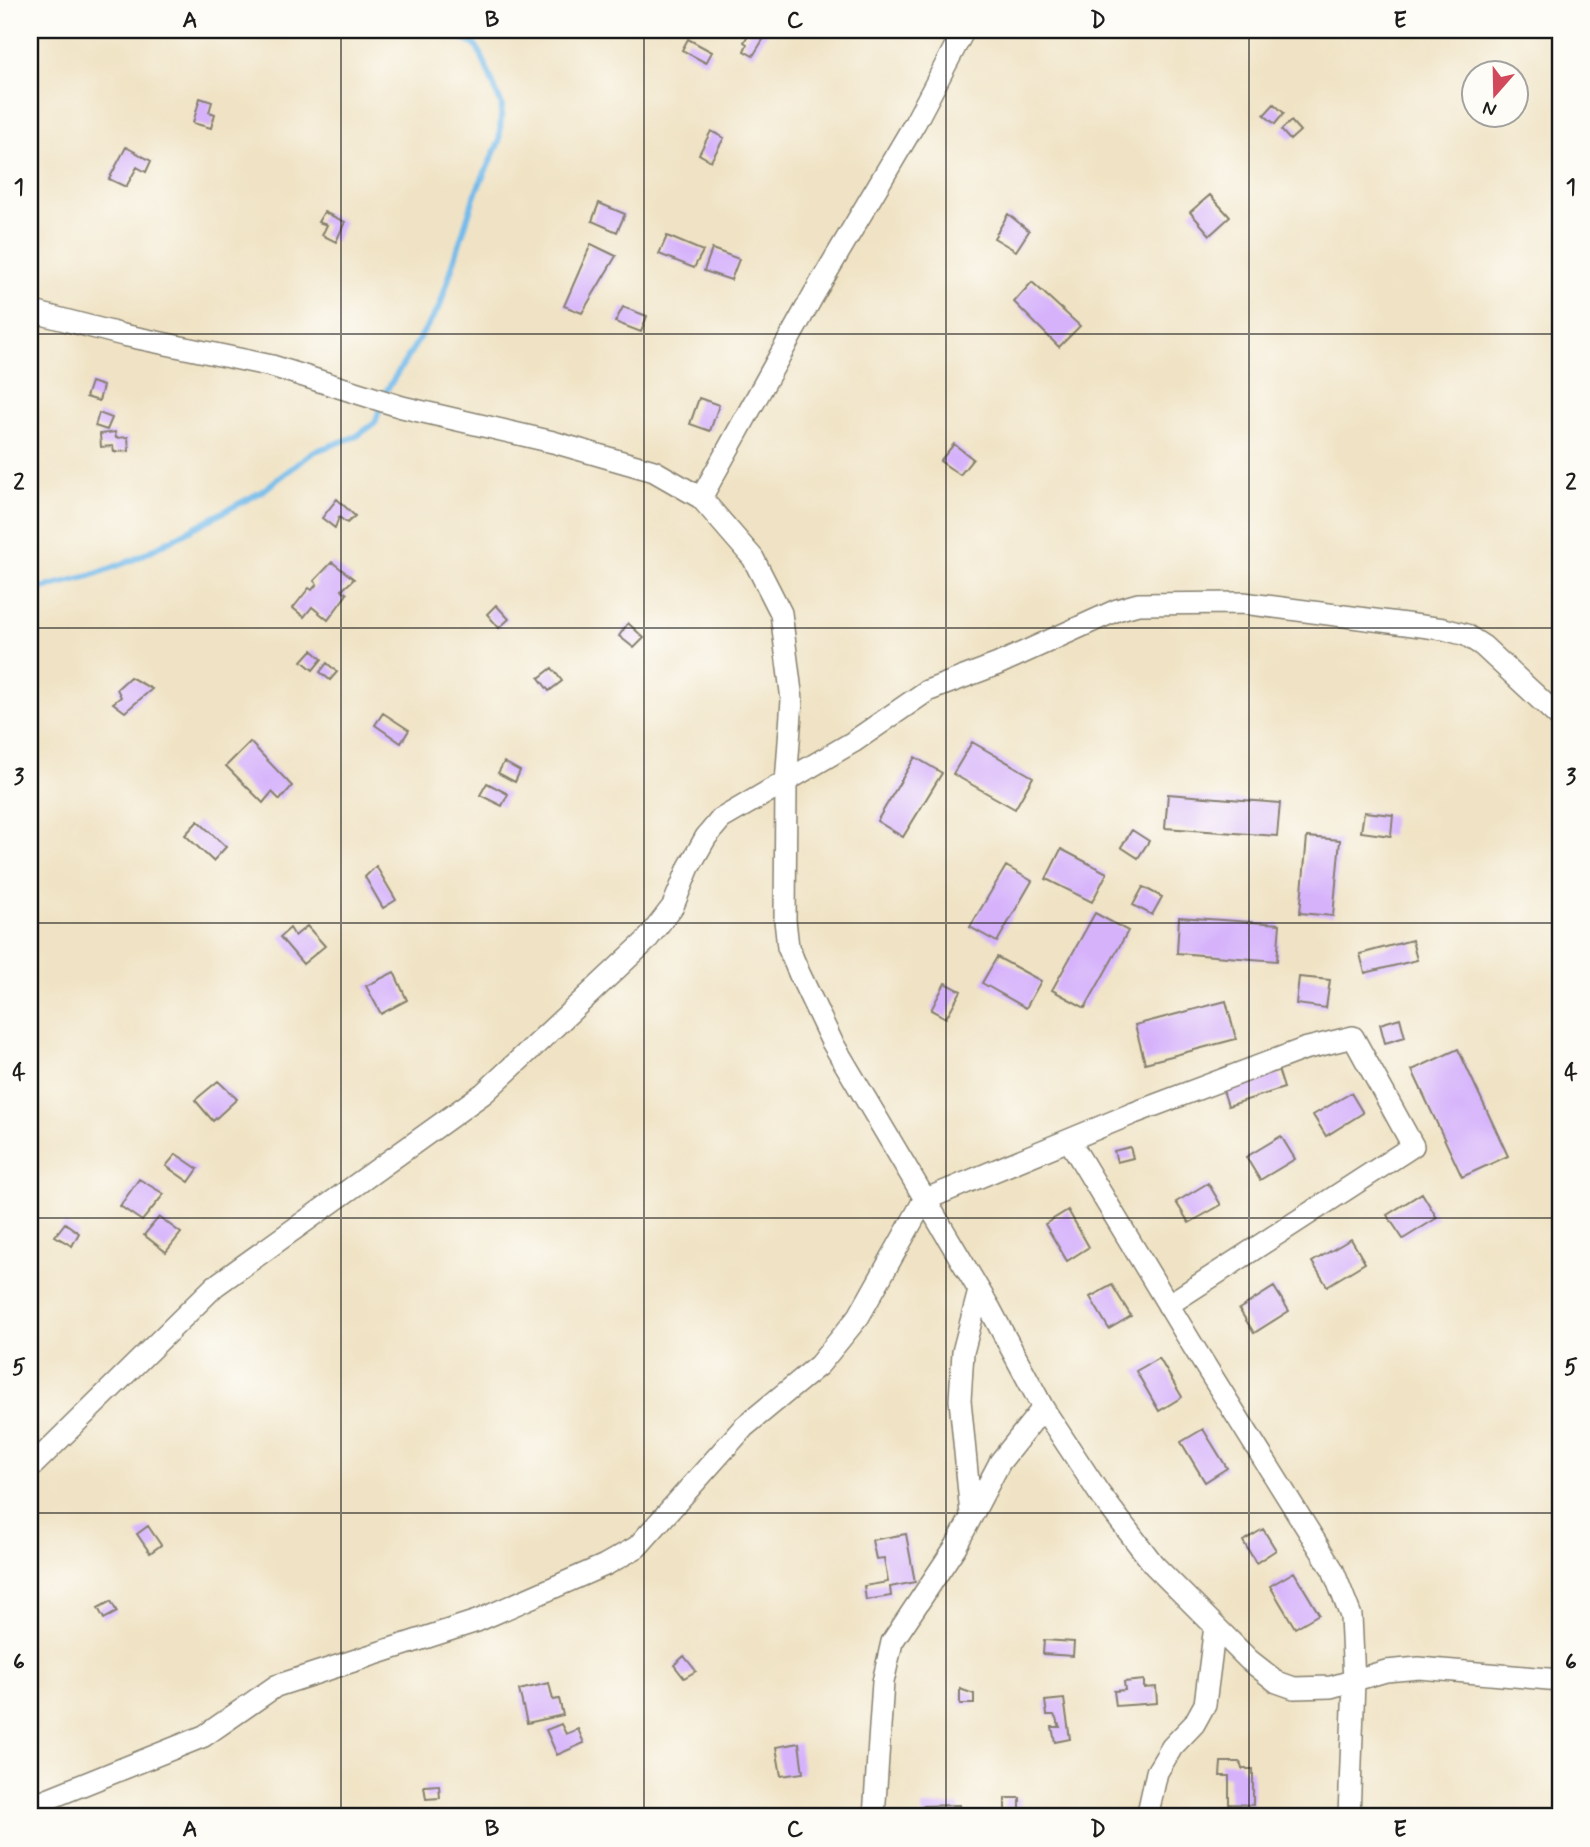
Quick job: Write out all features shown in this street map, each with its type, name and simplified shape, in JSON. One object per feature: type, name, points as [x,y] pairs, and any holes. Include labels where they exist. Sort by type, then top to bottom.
[{"type":"street","points":[[701,498],[814,294],[915,123],[964,30]]},
{"type":"street","points":[[30,311],[123,335],[272,366],[402,407],[553,442],[654,471],[701,498],[753,558],[781,613],[792,700],[786,783],[785,919],[788,947],[832,1041],[979,1291],[1043,1408],[1099,1493],[1154,1565],[1215,1626],[1277,1682],[1294,1688],[1331,1687],[1386,1671],[1419,1668],[1560,1680]]},
{"type":"street","points":[[30,1468],[215,1286],[484,1093],[646,941],[673,906],[689,867],[706,837],[722,819],[786,783],[927,691],[998,664],[1117,610],[1138,604],[1244,603],[1444,629],[1466,635],[1483,646],[1560,718]]},
{"type":"street","points":[[30,1805],[204,1736],[276,1686],[477,1621],[605,1565],[637,1547],[744,1427],[819,1365],[859,1316],[924,1200],[1069,1140],[1304,1049],[1353,1037],[1413,1146],[1168,1305]]},
{"type":"street","points":[[1069,1140],[1333,1570],[1351,1616],[1354,1681],[1349,1817]]},
{"type":"street","points":[[972,1516],[960,1400],[963,1352],[979,1291]]},
{"type":"street","points":[[874,1817],[883,1682],[892,1642],[956,1546],[1000,1462],[1043,1408]]},
{"type":"street","points":[[1147,1817],[1157,1772],[1172,1747],[1194,1724],[1205,1704],[1215,1626]]},
{"type":"street","points":[[30,1805],[52,1817]]},
{"type":"building","points":[[751,30],[769,30],[753,56],[744,51],[747,44],[744,42]]},
{"type":"building","points":[[688,39],[712,52],[706,63],[682,50]]},
{"type":"building","points":[[200,98],[212,102],[209,112],[215,114],[211,128],[193,123]]},
{"type":"building","points":[[1274,104],[1284,113],[1275,124],[1264,115]]},
{"type":"building","points":[[1291,121],[1300,131],[1290,140],[1281,130]]},
{"type":"building","points":[[711,131],[724,138],[711,161],[699,154]]},
{"type":"building","points":[[126,147],[151,161],[146,172],[137,167],[126,187],[109,179]]},
{"type":"building","points":[[1210,195],[1230,217],[1210,235],[1190,212]]},
{"type":"building","points":[[599,203],[625,214],[617,232],[592,221]]},
{"type":"building","points":[[324,212],[345,222],[336,242],[322,235],[327,225],[318,222]]},
{"type":"building","points":[[1008,214],[1029,231],[1016,251],[994,238]]},
{"type":"building","points":[[667,236],[703,251],[694,268],[659,254]]},
{"type":"building","points":[[591,244],[616,256],[582,313],[564,306]]},
{"type":"building","points":[[712,249],[739,259],[731,280],[704,271]]},
{"type":"building","points":[[1032,282],[1080,326],[1059,347],[1014,302]]},
{"type":"building","points":[[623,307],[647,316],[641,332],[615,322]]},
{"type":"building","points":[[91,382],[103,386],[99,401],[86,397]]},
{"type":"building","points":[[699,398],[719,405],[710,431],[690,424]]},
{"type":"building","points":[[99,413],[112,418],[107,430],[95,426]]},
{"type":"building","points":[[115,432],[116,438],[128,437],[129,451],[114,452],[113,446],[101,447],[100,434]]},
{"type":"building","points":[[954,444],[973,459],[960,475],[940,461]]},
{"type":"building","points":[[337,499],[355,516],[347,523],[339,517],[335,528],[322,518]]},
{"type":"building","points":[[332,562],[354,579],[342,590],[347,594],[328,620],[312,607],[304,617],[293,608],[309,588],[312,590],[317,584],[314,581]]},
{"type":"building","points":[[496,605],[509,619],[499,628],[487,614]]},
{"type":"building","points":[[628,623],[644,638],[634,648],[619,636]]},
{"type":"building","points":[[312,650],[322,659],[313,670],[302,661]]},
{"type":"building","points":[[327,663],[337,672],[330,680],[320,672]]},
{"type":"building","points":[[552,668],[562,681],[549,691],[539,678]]},
{"type":"building","points":[[130,677],[152,689],[125,712],[113,703],[121,697],[117,689]]},
{"type":"building","points":[[383,713],[409,730],[401,743],[375,725]]},
{"type":"building","points":[[250,742],[292,786],[280,800],[272,792],[263,803],[226,766]]},
{"type":"building","points":[[972,742],[1033,777],[1015,809],[953,774]]},
{"type":"building","points":[[915,757],[942,773],[903,837],[877,821]]},
{"type":"building","points":[[504,762],[520,771],[515,782],[498,773]]},
{"type":"building","points":[[487,783],[508,794],[502,806],[480,795]]},
{"type":"building","points":[[1168,794],[1280,803],[1277,836],[1165,828]]},
{"type":"building","points":[[1364,812],[1393,815],[1391,836],[1361,832]]},
{"type":"building","points":[[198,821],[226,847],[213,861],[185,835]]},
{"type":"building","points":[[1132,830],[1149,841],[1138,858],[1121,847]]},
{"type":"building","points":[[1307,837],[1340,840],[1333,916],[1300,913]]},
{"type":"building","points":[[1061,849],[1107,873],[1092,902],[1046,879]]},
{"type":"building","points":[[376,866],[396,900],[383,908],[365,877]]},
{"type":"building","points":[[1006,866],[1032,881],[997,942],[970,927]]},
{"type":"building","points":[[1143,887],[1162,897],[1152,915],[1133,905]]},
{"type":"building","points":[[1095,913],[1128,931],[1085,1008],[1052,990]]},
{"type":"building","points":[[1179,917],[1280,924],[1277,961],[1177,953]]},
{"type":"building","points":[[307,926],[325,946],[303,964],[280,937],[290,928],[295,936]]},
{"type":"building","points":[[1412,940],[1417,960],[1365,973],[1360,954]]},
{"type":"building","points":[[997,957],[1041,981],[1026,1008],[982,983]]},
{"type":"building","points":[[394,972],[407,1000],[381,1014],[366,986]]},
{"type":"building","points":[[1299,977],[1330,980],[1326,1008],[1296,1004]]},
{"type":"building","points":[[945,983],[961,991],[946,1018],[931,1010]]},
{"type":"building","points":[[1226,1001],[1236,1039],[1145,1063],[1135,1025]]},
{"type":"building","points":[[1400,1018],[1405,1037],[1385,1043],[1380,1024]]},
{"type":"building","points":[[1458,1049],[1508,1156],[1462,1177],[1412,1070]]},
{"type":"building","points":[[1278,1069],[1284,1088],[1228,1106],[1222,1087]]},
{"type":"building","points":[[218,1081],[237,1099],[213,1121],[195,1100]]},
{"type":"building","points":[[1351,1093],[1363,1113],[1326,1136],[1313,1115]]},
{"type":"building","points":[[1281,1136],[1295,1159],[1260,1180],[1246,1157]]},
{"type":"building","points":[[1130,1147],[1133,1158],[1117,1162],[1114,1151]]},
{"type":"building","points":[[176,1154],[198,1169],[189,1182],[166,1166]]},
{"type":"building","points":[[139,1179],[164,1194],[142,1221],[120,1206]]},
{"type":"building","points":[[1208,1183],[1221,1205],[1189,1223],[1176,1202]]},
{"type":"building","points":[[1422,1193],[1437,1218],[1403,1239],[1387,1215]]},
{"type":"building","points":[[1068,1210],[1089,1247],[1067,1261],[1045,1224]]},
{"type":"building","points":[[159,1217],[181,1233],[166,1252],[144,1235]]},
{"type":"building","points":[[65,1223],[79,1233],[72,1246],[55,1236]]},
{"type":"building","points":[[1351,1239],[1365,1263],[1327,1286],[1312,1262]]},
{"type":"building","points":[[1112,1285],[1131,1316],[1109,1329],[1090,1297]]},
{"type":"building","points":[[1274,1287],[1289,1311],[1254,1333],[1239,1309]]},
{"type":"building","points":[[1159,1358],[1182,1397],[1159,1411],[1136,1371]]},
{"type":"building","points":[[1203,1429],[1227,1468],[1205,1482],[1181,1442]]},
{"type":"building","points":[[148,1526],[161,1545],[150,1553],[137,1534]]},
{"type":"building","points":[[1263,1529],[1276,1550],[1256,1563],[1243,1541]]},
{"type":"building","points":[[906,1534],[915,1582],[890,1587],[891,1596],[866,1600],[864,1586],[888,1582],[884,1558],[876,1559],[872,1540]]},
{"type":"building","points":[[1294,1572],[1319,1614],[1295,1628],[1270,1586]]},
{"type":"building","points":[[111,1601],[117,1612],[104,1619],[98,1608]]},
{"type":"building","points":[[1044,1640],[1074,1642],[1073,1656],[1043,1654]]},
{"type":"building","points":[[684,1656],[696,1671],[684,1678],[674,1665]]},
{"type":"building","points":[[1144,1680],[1144,1688],[1156,1687],[1157,1703],[1116,1706],[1114,1691],[1125,1690],[1124,1682]]},
{"type":"building","points":[[549,1683],[553,1700],[559,1699],[563,1715],[527,1723],[519,1690]]},
{"type":"building","points":[[960,1689],[974,1694],[974,1704],[960,1704]]},
{"type":"building","points":[[1064,1699],[1070,1739],[1055,1742],[1052,1727],[1060,1727],[1054,1715],[1047,1715],[1045,1701]]},
{"type":"building","points":[[561,1724],[566,1734],[578,1729],[584,1743],[557,1755],[546,1730]]},
{"type":"building","points":[[799,1743],[803,1773],[781,1776],[776,1747]]},
{"type":"building","points":[[1221,1762],[1240,1762],[1242,1769],[1253,1769],[1253,1805],[1229,1804],[1229,1776],[1220,1776]]},
{"type":"building","points":[[439,1785],[440,1798],[426,1799],[424,1786]]},
{"type":"building","points":[[1005,1798],[1020,1798],[1020,1815],[1005,1815]]},
{"type":"building","points":[[959,1805],[960,1815],[923,1817],[922,1806]]},
{"type":"waterway","points":[[30,591],[90,576],[135,559],[261,492],[313,452],[357,436],[375,423],[386,391],[440,306],[475,194],[499,142],[502,106],[481,54],[475,45],[455,34],[454,30]]}]
